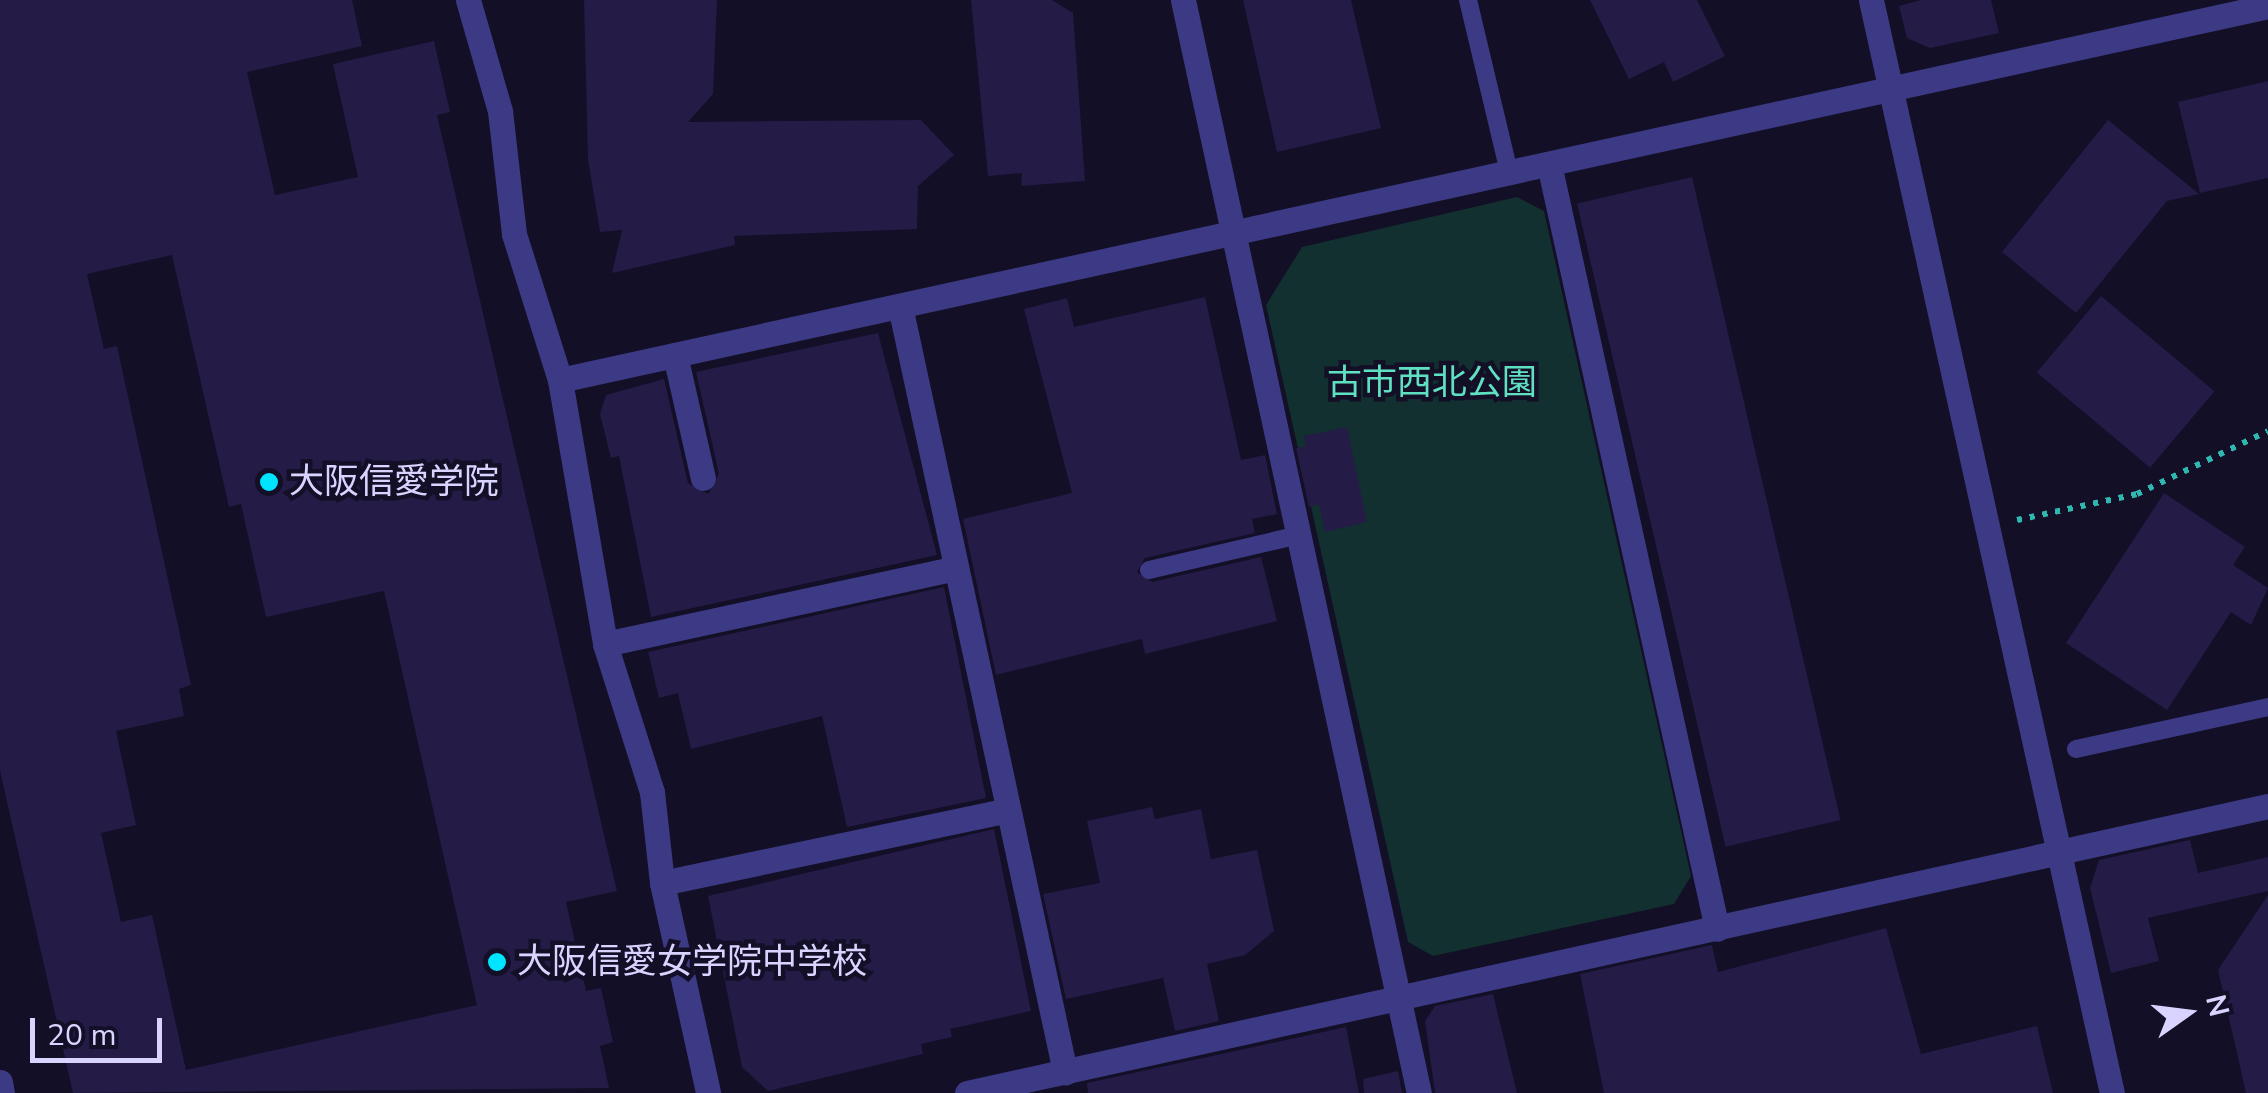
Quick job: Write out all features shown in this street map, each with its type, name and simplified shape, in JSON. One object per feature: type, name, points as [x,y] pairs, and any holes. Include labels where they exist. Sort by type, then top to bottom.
[{"type":"street","points":[[468,0],[500,112],[514,234],[560,380],[605,644],[652,792],[662,884],[708,1093]]},
{"type":"street","points":[[1183,0],[1419,1093]]},
{"type":"street","points":[[1871,0],[2112,1093]]},
{"type":"street","points":[[560,380],[1890,89],[2210,9],[2268,6]]},
{"type":"street","points":[[1549,164],[1717,928]]},
{"type":"street","points":[[900,306],[1066,1072]]},
{"type":"street","points":[[675,355],[703,478]]},
{"type":"street","points":[[605,644],[956,568]]},
{"type":"street","points":[[967,1093],[2268,806]]},
{"type":"street","points":[[662,884],[1007,810]]},
{"type":"street","points":[[0,1082],[2,1093]]},
{"type":"lane","points":[[1468,0],[1508,172]]},
{"type":"lane","points":[[1148,570],[1300,535]]},
{"type":"lane","points":[[2076,749],[2268,707]]},
{"type":"path","points":[[1987,527],[2137,494],[2268,431]]},
{"type":"green space","name":"古市西北公園","points":[[1517,197],[1544,211],[1691,876],[1674,904],[1433,956],[1408,942],[1266,305],[1302,247]]},
{"type":"building","name":"大阪信愛学院","points":[[0,0],[352,0],[362,46],[247,72],[275,195],[358,177],[333,64],[434,41],[450,112],[437,115],[617,891],[566,902],[586,991],[601,988],[613,1042],[600,1046],[609,1088],[73,1093],[0,771]],"holes":[[[172,255],[229,507],[241,504],[266,617],[384,591],[477,1005],[186,1070],[152,915],[121,922],[101,833],[136,825],[116,731],[184,716],[179,689],[191,685],[117,346],[104,349],[87,274]]]},
{"type":"building","points":[[584,0],[717,0],[713,94],[688,122],[921,120],[954,155],[918,186],[917,229],[734,236],[735,245],[612,273],[622,230],[600,232],[588,160]]},
{"type":"building","points":[[971,0],[1052,0],[1073,13],[1085,181],[1021,186],[1022,173],[988,176]]},
{"type":"building","points":[[1243,0],[1351,0],[1381,128],[1277,152]]},
{"type":"building","points":[[1590,0],[1697,0],[1725,56],[1673,82],[1664,62],[1629,79]]},
{"type":"building","points":[[1921,0],[1991,0],[1999,33],[1930,48],[1907,38],[1899,6]]},
{"type":"building","points":[[2268,81],[2268,178],[2200,193],[2178,102]]},
{"type":"building","points":[[2108,120],[2199,194],[2167,201],[2076,313],[2002,252]]},
{"type":"building","points":[[1692,177],[1840,820],[1725,847],[1577,204]]},
{"type":"building","points":[[2101,296],[2214,391],[2150,468],[2037,373]]},
{"type":"building","points":[[1205,297],[1241,460],[1265,455],[1277,514],[1252,519],[1255,533],[1145,558],[1137,572],[1152,582],[1261,557],[1277,621],[1145,654],[1142,639],[996,675],[963,519],[1072,493],[1024,309],[1067,298],[1074,327]]},
{"type":"building","points":[[878,333],[937,555],[651,617],[619,456],[611,458],[600,414],[606,395],[664,379],[688,483],[708,494],[719,474],[696,372]]},
{"type":"building","points":[[1347,427],[1367,522],[1325,532],[1319,504],[1309,507],[1296,448],[1306,446],[1304,436]]},
{"type":"building","points":[[2164,493],[2245,547],[2233,565],[2268,588],[2251,625],[2231,612],[2167,710],[2066,643]]},
{"type":"building","points":[[944,587],[986,798],[847,827],[822,716],[691,749],[678,693],[659,698],[648,652]]},
{"type":"building","points":[[1152,807],[1155,819],[1201,809],[1211,859],[1257,850],[1274,931],[1245,955],[1207,964],[1219,1021],[1175,1031],[1163,978],[1066,999],[1043,894],[1100,883],[1087,821]]},
{"type":"building","points":[[994,829],[1031,1011],[950,1029],[952,1037],[921,1044],[923,1054],[768,1091],[742,1067],[708,896]]},
{"type":"building","points":[[2190,840],[2198,873],[2268,857],[2268,891],[2148,918],[2159,961],[2111,973],[2090,888],[2099,860]]},
{"type":"building","points":[[2268,895],[2268,1093],[2246,1093],[2218,970]]},
{"type":"building","points":[[1886,928],[1921,1054],[2037,1026],[2053,1093],[1604,1093],[1580,974],[1712,945],[1718,972]]},
{"type":"building","points":[[1493,994],[1517,1093],[1435,1093],[1425,1021],[1435,1006]]},
{"type":"building","points":[[1346,1027],[1359,1093],[1088,1093],[1087,1083]]},
{"type":"building","points":[[1398,1071],[1402,1093],[1364,1093],[1363,1079]]},
{"type":"place","name":"大阪信愛学院","points":[[269,482]]},
{"type":"place","name":"大阪信愛女学院中学校","points":[[497,962]]}]
